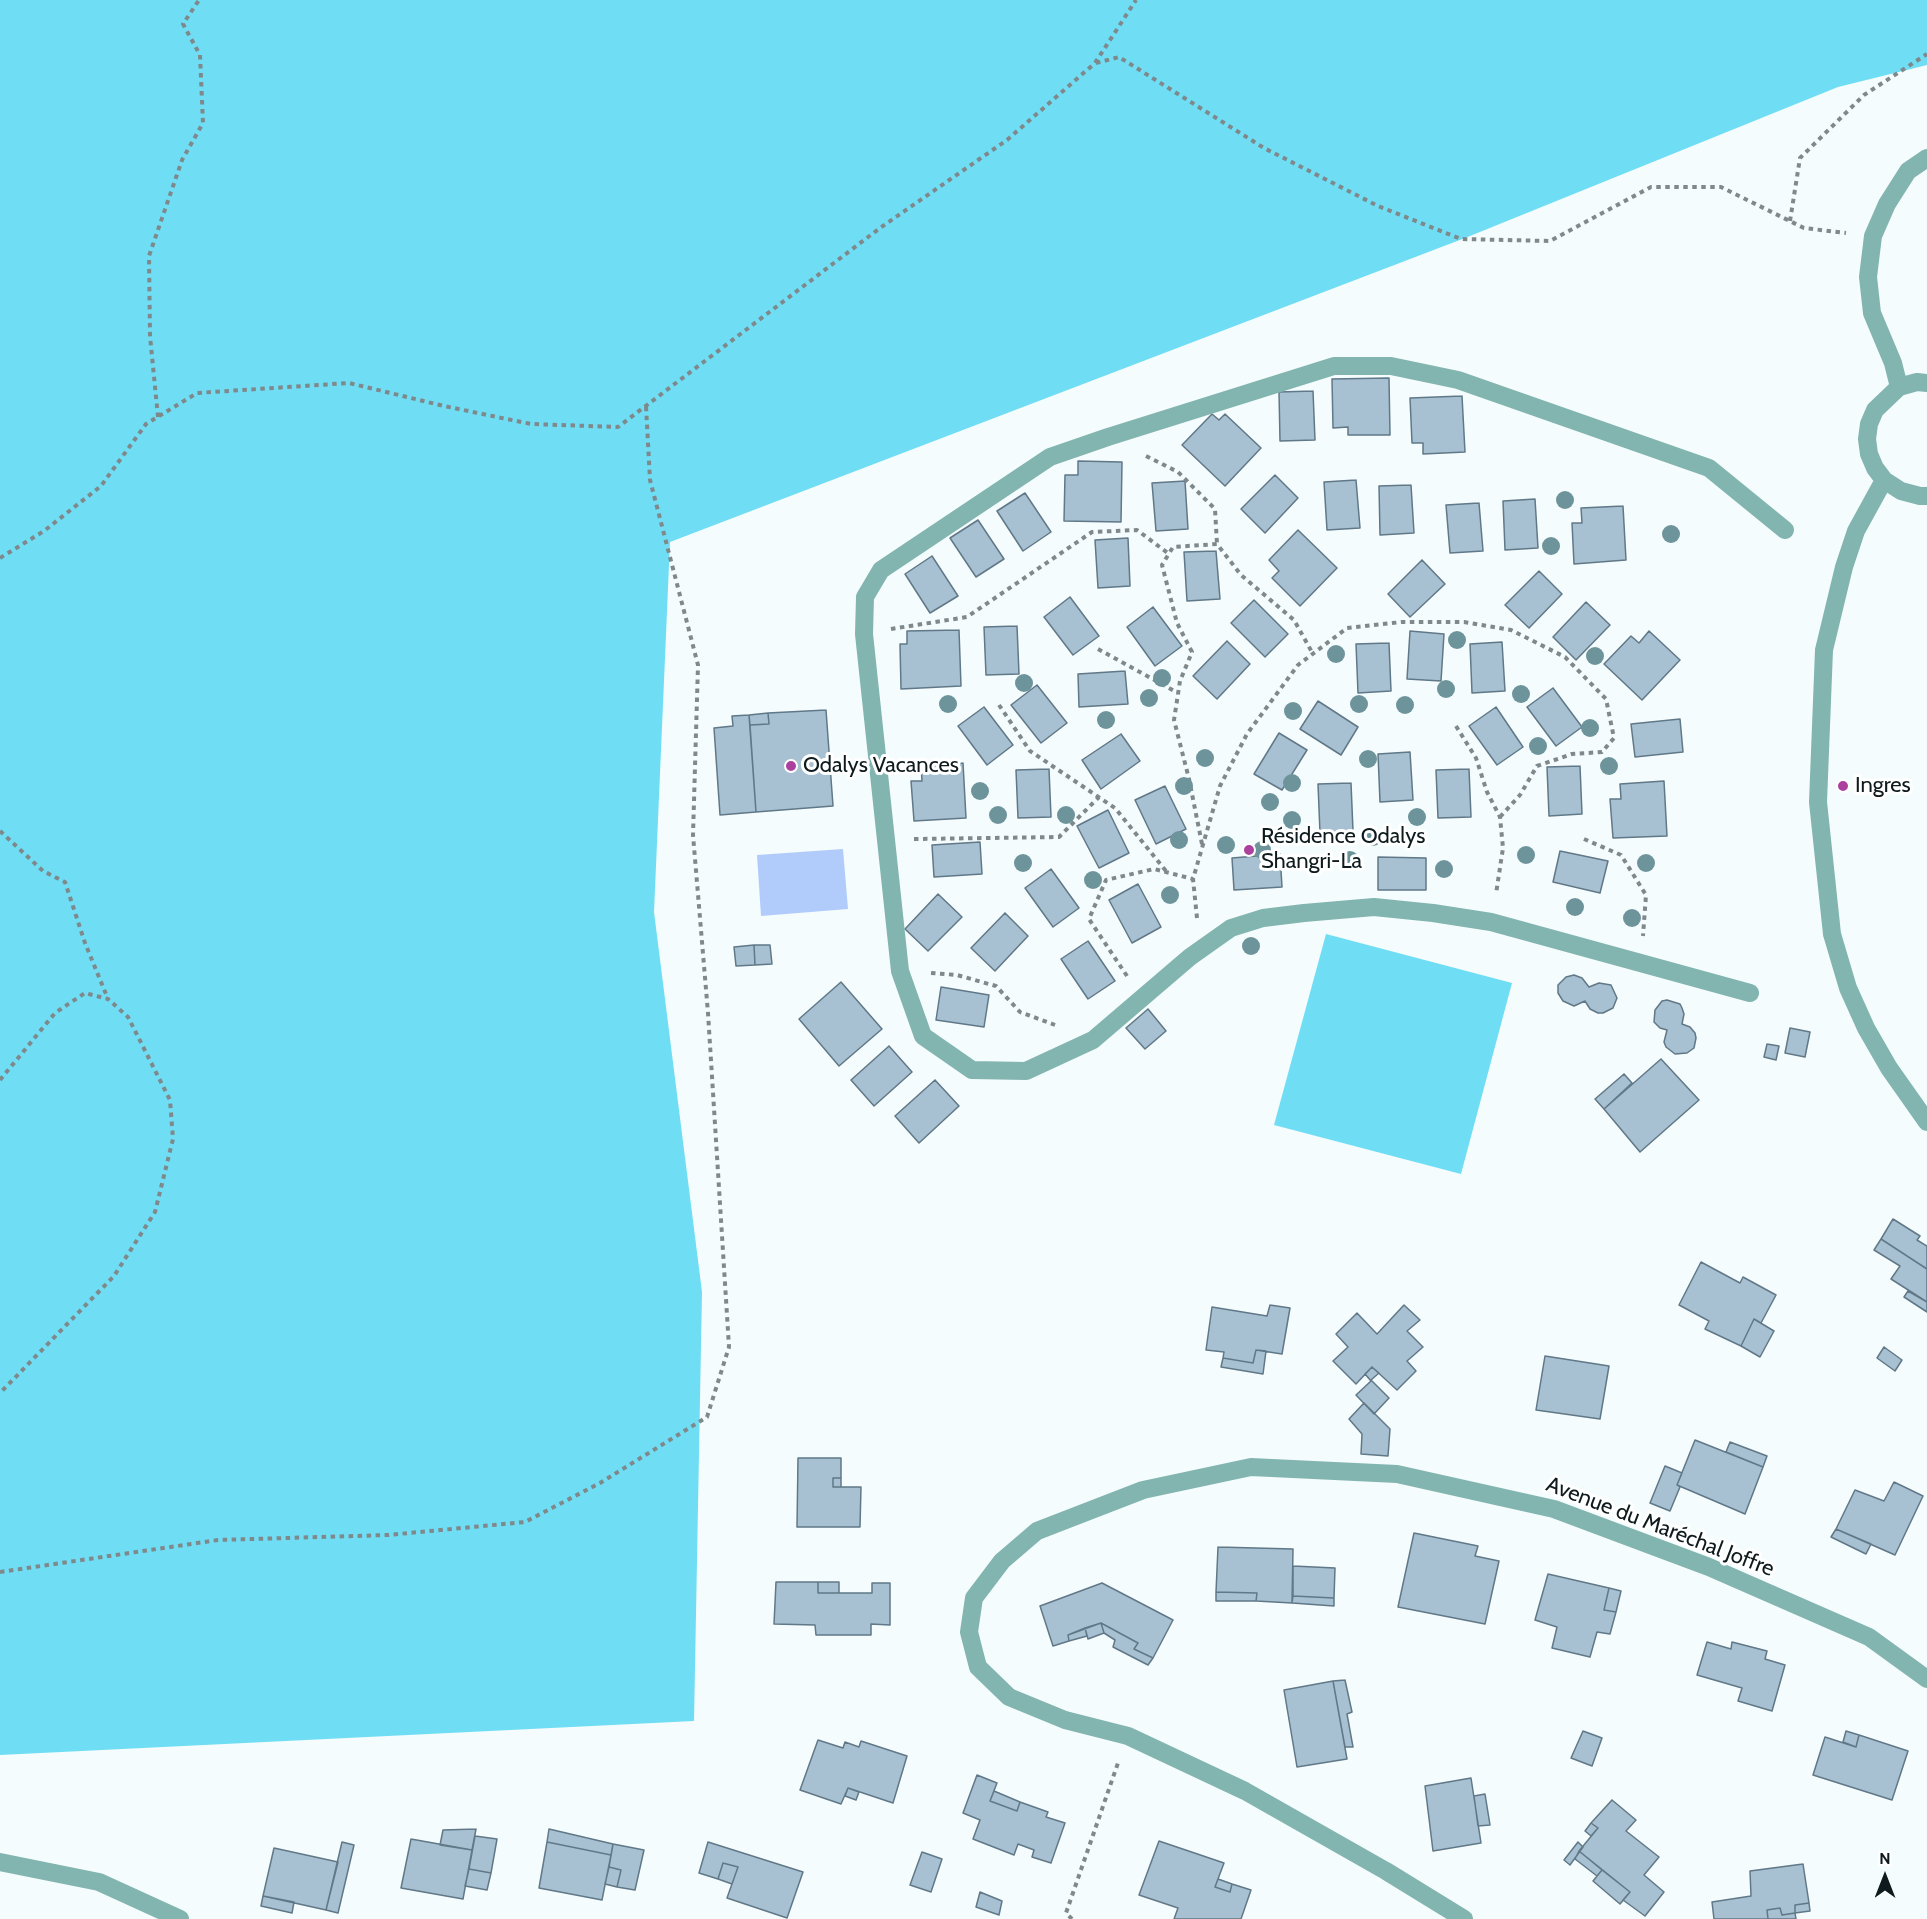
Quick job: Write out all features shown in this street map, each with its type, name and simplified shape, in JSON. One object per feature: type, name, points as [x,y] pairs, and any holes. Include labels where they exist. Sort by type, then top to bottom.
[{"type":"street","points":[[1899,387],[1893,363],[1872,313],[1868,278],[1873,236],[1887,204],[1908,171],[1927,158]]},
{"type":"street","points":[[1750,993],[1491,922],[1374,907],[1304,913],[1263,918],[1231,928],[1200,950],[1093,1040],[1026,1071],[972,1070],[922,1036],[900,971],[864,634],[865,597],[881,570],[1050,458],[1108,437],[1334,366],[1391,366],[1458,380],[1709,468],[1785,530]]},
{"type":"street","points":[[1927,383],[1917,382],[1899,387],[1875,410],[1869,424],[1867,439],[1869,454],[1884,480],[1900,491],[1927,496]]},
{"type":"street","points":[[1884,480],[1856,531],[1844,567],[1824,651],[1818,802],[1832,933],[1848,988],[1866,1028],[1889,1068],[1927,1122]]},
{"type":"street","name":"Avenue du Maréchal Joffre","points":[[1464,1919],[1386,1871],[1245,1791],[1128,1736],[1065,1720],[1009,1698],[978,1667],[969,1632],[974,1598],[1002,1561],[1037,1531],[1143,1490],[1251,1467],[1397,1474],[1554,1509],[1709,1567],[1869,1637],[1927,1679]]},
{"type":"street","points":[[0,1862],[99,1882],[180,1919]]},
{"type":"path","points":[[158,417],[150,336],[149,256],[182,160],[203,123],[200,56],[183,24],[199,0]]},
{"type":"path","points":[[0,558],[44,531],[101,486],[146,424],[197,393],[288,385],[349,383],[531,424],[618,427],[880,228],[1007,140],[1095,63],[1136,0]]},
{"type":"path","points":[[1790,221],[1800,158],[1864,95],[1927,54]]},
{"type":"path","points":[[1095,63],[1119,57],[1264,148],[1378,206],[1461,239],[1550,241],[1651,187],[1721,187],[1804,228],[1873,236]]},
{"type":"path","points":[[0,1572],[218,1540],[388,1535],[525,1522],[600,1483],[707,1417],[729,1347],[708,1013],[693,835],[698,665],[650,480],[646,406]]},
{"type":"path","points":[[1108,437],[1178,472],[1215,509],[1217,544],[1241,575],[1294,620],[1313,654]]},
{"type":"path","points":[[864,634],[967,617],[1092,532],[1137,530],[1169,554]]},
{"type":"path","points":[[1202,847],[1189,779],[1174,720],[1180,681],[1192,652],[1177,623],[1162,565],[1173,547],[1217,544]]},
{"type":"path","points":[[1200,950],[1193,879],[1220,786],[1246,734],[1298,665],[1347,628],[1402,622],[1464,622],[1511,630],[1565,657],[1606,699],[1614,738],[1602,752],[1572,754],[1537,766],[1520,795],[1500,817]]},
{"type":"path","points":[[1098,649],[1178,693]]},
{"type":"path","points":[[999,705],[1030,751],[1115,808],[1166,871]]},
{"type":"path","points":[[1456,726],[1476,758],[1487,792],[1500,817],[1503,848],[1491,922]]},
{"type":"path","points":[[886,839],[1059,837],[1099,797]]},
{"type":"path","points":[[0,831],[43,871],[65,882],[85,943],[108,999],[128,1017],[170,1100],[173,1139],[155,1212],[114,1276],[0,1393]]},
{"type":"path","points":[[1584,839],[1621,855],[1646,895],[1642,963]]},
{"type":"path","points":[[1142,998],[1089,919],[1106,880],[1154,869],[1193,879]]},
{"type":"path","points":[[900,971],[957,975],[996,986],[1020,1012],[1093,1040]]},
{"type":"path","points":[[0,1080],[55,1013],[85,993],[108,999]]},
{"type":"path","points":[[1072,1919],[1066,1913],[1128,1736]]},
{"type":"shaded area","points":[[0,0],[1927,0],[1927,65],[1838,87],[1465,238],[670,542],[654,912],[702,1292],[694,1721],[0,1755]]},
{"type":"shaded area","points":[[843,849],[848,909],[761,916],[757,855]]},
{"type":"shaded area","points":[[1326,934],[1512,983],[1461,1174],[1274,1125]]},
{"type":"building","points":[[1389,378],[1390,435],[1348,435],[1348,427],[1333,428],[1332,379]]},
{"type":"building","points":[[1313,391],[1315,440],[1280,441],[1279,392]]},
{"type":"building","points":[[1462,396],[1465,452],[1423,454],[1423,443],[1412,443],[1410,398]]},
{"type":"building","points":[[1212,414],[1219,420],[1225,414],[1261,448],[1225,486],[1182,445]]},
{"type":"building","points":[[1078,461],[1122,462],[1121,522],[1064,521],[1065,475],[1078,475]]},
{"type":"building","points":[[1275,475],[1298,498],[1265,533],[1241,509]]},
{"type":"building","points":[[1356,480],[1360,528],[1327,530],[1324,482]]},
{"type":"building","points":[[1185,481],[1188,529],[1156,531],[1152,483]]},
{"type":"building","points":[[1411,485],[1414,533],[1380,535],[1379,486]]},
{"type":"building","points":[[1025,493],[1051,532],[1023,551],[997,511]]},
{"type":"building","points":[[1535,499],[1538,548],[1505,550],[1503,501]]},
{"type":"building","points":[[1479,503],[1483,551],[1450,553],[1446,505]]},
{"type":"building","points":[[1623,506],[1626,560],[1574,564],[1572,523],[1582,523],[1581,508]]},
{"type":"building","points":[[978,520],[1004,559],[976,577],[950,538]]},
{"type":"building","points":[[1298,530],[1337,568],[1300,606],[1272,578],[1279,571],[1269,560]]},
{"type":"building","points":[[1128,538],[1130,586],[1098,588],[1095,540]]},
{"type":"building","points":[[1216,551],[1220,599],[1187,601],[1184,552]]},
{"type":"building","points":[[932,556],[958,596],[930,613],[905,574]]},
{"type":"building","points":[[1422,560],[1445,584],[1410,617],[1388,594]]},
{"type":"building","points":[[1539,571],[1562,594],[1529,628],[1505,605]]},
{"type":"building","points":[[1070,597],[1099,636],[1073,655],[1044,617]]},
{"type":"building","points":[[1254,600],[1288,634],[1265,657],[1231,623]]},
{"type":"building","points":[[1586,602],[1610,625],[1576,660],[1553,637]]},
{"type":"building","points":[[1153,607],[1182,646],[1155,666],[1127,627]]},
{"type":"building","points":[[1017,626],[1019,674],[986,675],[984,627]]},
{"type":"building","points":[[959,630],[961,686],[901,689],[900,644],[907,644],[907,631]]},
{"type":"building","points":[[1410,631],[1444,634],[1441,681],[1407,679]]},
{"type":"building","points":[[1649,631],[1680,660],[1642,700],[1604,664],[1631,636],[1639,643]]},
{"type":"building","points":[[1227,641],[1250,664],[1217,699],[1193,676]]},
{"type":"building","points":[[1502,642],[1505,691],[1472,693],[1470,644]]},
{"type":"building","points":[[1389,643],[1391,691],[1358,693],[1356,644]]},
{"type":"building","points":[[1125,671],[1128,704],[1079,707],[1078,674]]},
{"type":"building","points":[[1037,685],[1067,723],[1041,743],[1011,705]]},
{"type":"building","points":[[1553,688],[1582,727],[1556,746],[1527,707]]},
{"type":"building","points":[[1318,701],[1358,727],[1341,755],[1300,729]]},
{"type":"building","points":[[984,707],[1013,745],[987,765],[958,726]]},
{"type":"building","points":[[1496,707],[1523,747],[1497,765],[1469,726]]},
{"type":"building","name":"Odalys Vacances","points":[[826,710],[833,806],[756,812],[750,725],[769,724],[768,713]]},
{"type":"building","points":[[768,713],[769,724],[750,725],[749,715]]},
{"type":"building","points":[[749,715],[756,812],[720,815],[714,728],[733,726],[732,716]]},
{"type":"building","points":[[1680,719],[1683,752],[1635,757],[1631,724]]},
{"type":"building","points":[[1279,733],[1307,750],[1282,790],[1254,774]]},
{"type":"building","points":[[1121,734],[1140,761],[1101,789],[1082,760]]},
{"type":"building","points":[[1410,752],[1413,800],[1380,802],[1378,754]]},
{"type":"building","points":[[963,763],[966,818],[914,821],[911,781],[922,781],[921,765]]},
{"type":"building","points":[[1580,766],[1582,814],[1549,816],[1547,767]]},
{"type":"building","points":[[1049,769],[1051,817],[1018,818],[1016,770]]},
{"type":"building","points":[[1469,769],[1471,817],[1438,818],[1436,770]]},
{"type":"building","points":[[1664,781],[1667,836],[1613,838],[1610,799],[1621,799],[1620,784]]},
{"type":"building","points":[[1351,783],[1353,831],[1320,833],[1318,784]]},
{"type":"building","points":[[1165,786],[1186,829],[1156,844],[1135,800]]},
{"type":"building","points":[[1108,810],[1129,853],[1099,868],[1077,826]]},
{"type":"building","points":[[980,842],[982,874],[934,877],[932,845]]},
{"type":"building","points":[[1560,851],[1608,861],[1600,893],[1553,882]]},
{"type":"building","points":[[1280,854],[1282,887],[1234,890],[1232,858]]},
{"type":"building","points":[[1378,857],[1426,858],[1426,890],[1378,890]]},
{"type":"building","points":[[1051,869],[1079,908],[1053,927],[1025,888]]},
{"type":"building","points":[[1138,884],[1161,927],[1132,943],[1109,900]]},
{"type":"building","points":[[938,894],[962,917],[928,951],[905,929]]},
{"type":"building","points":[[1005,913],[1028,936],[995,971],[971,948]]},
{"type":"building","points":[[1088,941],[1115,981],[1088,999],[1061,959]]},
{"type":"building","points":[[754,945],[770,945],[772,964],[755,965]]},
{"type":"building","points":[[754,945],[755,965],[736,966],[734,947]]},
{"type":"building","points":[[1574,975],[1582,978],[1589,987],[1599,983],[1611,985],[1617,998],[1613,1008],[1598,1013],[1590,1009],[1585,1001],[1574,1006],[1563,1001],[1558,993],[1558,985],[1566,977]]},
{"type":"building","points":[[841,982],[882,1029],[839,1066],[799,1019]]},
{"type":"building","points":[[941,987],[989,995],[984,1027],[936,1020]]},
{"type":"building","points":[[1667,1000],[1680,1004],[1684,1014],[1682,1024],[1690,1027],[1695,1033],[1694,1048],[1687,1053],[1675,1054],[1666,1047],[1664,1042],[1667,1030],[1660,1028],[1654,1022],[1655,1010],[1662,1001]]},
{"type":"building","points":[[1148,1009],[1166,1031],[1145,1049],[1126,1028]]},
{"type":"building","points":[[1790,1028],[1810,1032],[1805,1057],[1785,1053]]},
{"type":"building","points":[[1767,1044],[1779,1046],[1776,1060],[1764,1057]]},
{"type":"building","points":[[889,1046],[912,1072],[874,1106],[851,1080]]},
{"type":"building","points":[[1661,1059],[1699,1100],[1640,1152],[1604,1109]]},
{"type":"building","points":[[1624,1074],[1632,1083],[1604,1109],[1595,1099]]},
{"type":"building","points":[[935,1080],[959,1106],[919,1143],[895,1116]]},
{"type":"building","points":[[1893,1219],[1920,1236],[1917,1240],[1927,1246],[1927,1269],[1881,1239]]},
{"type":"building","points":[[1881,1239],[1927,1269],[1927,1302],[1891,1279],[1900,1266],[1874,1250]]},
{"type":"building","points":[[1701,1262],[1740,1283],[1743,1277],[1776,1295],[1761,1323],[1754,1319],[1741,1346],[1705,1329],[1709,1321],[1679,1305]]},
{"type":"building","points":[[1908,1291],[1927,1302],[1927,1312],[1904,1297]]},
{"type":"building","points":[[1270,1305],[1290,1308],[1282,1354],[1256,1350],[1253,1363],[1223,1358],[1224,1352],[1206,1350],[1212,1307],[1267,1316]]},
{"type":"building","points":[[1404,1305],[1420,1320],[1407,1331],[1423,1347],[1407,1361],[1416,1371],[1397,1390],[1372,1367],[1356,1384],[1333,1361],[1348,1347],[1336,1334],[1357,1313],[1377,1334]]},
{"type":"building","points":[[1754,1319],[1774,1331],[1760,1357],[1741,1346]]},
{"type":"building","points":[[1884,1347],[1902,1360],[1895,1371],[1877,1358]]},
{"type":"building","points":[[1256,1350],[1266,1351],[1263,1374],[1221,1367],[1223,1358],[1253,1363]]},
{"type":"building","points":[[1545,1356],[1609,1366],[1600,1419],[1536,1410]]},
{"type":"building","points":[[1372,1367],[1379,1373],[1371,1380],[1389,1398],[1374,1414],[1356,1395],[1371,1381],[1365,1374]]},
{"type":"building","points":[[1364,1403],[1390,1429],[1388,1456],[1361,1454],[1362,1434],[1349,1419]]},
{"type":"building","points":[[1695,1440],[1763,1467],[1745,1514],[1677,1485]]},
{"type":"building","points":[[1730,1442],[1767,1456],[1763,1467],[1726,1452]]},
{"type":"building","points":[[798,1458],[841,1458],[841,1478],[833,1478],[833,1487],[861,1487],[860,1527],[797,1527]]},
{"type":"building","points":[[1665,1466],[1682,1473],[1677,1485],[1680,1487],[1670,1511],[1650,1503]]},
{"type":"building","points":[[833,1478],[841,1478],[841,1487],[833,1487]]},
{"type":"building","points":[[1894,1482],[1923,1496],[1895,1555],[1836,1529],[1855,1490],[1884,1501]]},
{"type":"building","points":[[1836,1529],[1871,1544],[1866,1554],[1831,1537]]},
{"type":"building","points":[[1414,1533],[1478,1546],[1475,1556],[1499,1561],[1485,1624],[1398,1607]]},
{"type":"building","points":[[1218,1547],[1293,1549],[1292,1603],[1256,1601],[1257,1593],[1216,1592]]},
{"type":"building","points":[[1293,1566],[1335,1568],[1334,1598],[1293,1596]]},
{"type":"building","points":[[1548,1574],[1609,1588],[1604,1610],[1616,1612],[1610,1634],[1597,1632],[1590,1657],[1552,1648],[1557,1627],[1535,1620]]},
{"type":"building","points":[[776,1582],[818,1582],[818,1593],[872,1593],[872,1583],[890,1583],[890,1625],[871,1624],[871,1635],[816,1635],[815,1625],[774,1624]]},
{"type":"building","points":[[818,1582],[839,1582],[839,1593],[818,1593]]},
{"type":"building","points":[[1102,1583],[1173,1620],[1153,1658],[1134,1649],[1138,1643],[1101,1623],[1068,1635],[1069,1641],[1053,1646],[1040,1606]]},
{"type":"building","points":[[1609,1588],[1621,1591],[1616,1612],[1604,1610]]},
{"type":"building","points":[[1216,1592],[1257,1593],[1256,1601],[1216,1601]]},
{"type":"building","points":[[1293,1596],[1334,1598],[1334,1606],[1292,1603]]},
{"type":"building","points":[[1101,1623],[1104,1633],[1088,1639],[1085,1628]]},
{"type":"building","points":[[1101,1623],[1138,1643],[1134,1649],[1153,1658],[1148,1665],[1113,1647],[1115,1640],[1104,1633]]},
{"type":"building","points":[[1085,1628],[1087,1636],[1069,1641],[1068,1635]]},
{"type":"building","points":[[1707,1642],[1731,1649],[1732,1642],[1767,1651],[1765,1659],[1785,1665],[1772,1711],[1738,1701],[1742,1688],[1697,1675]]},
{"type":"building","points":[[1345,1680],[1352,1712],[1347,1714],[1353,1747],[1345,1747],[1333,1681]]},
{"type":"building","points":[[1333,1681],[1347,1759],[1297,1767],[1284,1690]]},
{"type":"building","points":[[1583,1731],[1602,1738],[1592,1766],[1571,1758]]},
{"type":"building","points":[[1846,1731],[1859,1735],[1856,1747],[1843,1742]]},
{"type":"building","points":[[1859,1735],[1908,1751],[1892,1800],[1813,1775],[1825,1737],[1856,1747]]},
{"type":"building","points":[[818,1740],[843,1748],[845,1742],[859,1747],[861,1741],[907,1756],[893,1803],[848,1788],[841,1804],[800,1790]]},
{"type":"building","points":[[977,1775],[997,1783],[990,1801],[1017,1811],[1020,1802],[1048,1812],[1046,1817],[1065,1823],[1051,1863],[1032,1857],[1034,1850],[1018,1844],[1014,1855],[973,1839],[980,1820],[963,1813]]},
{"type":"building","points":[[1471,1778],[1481,1843],[1433,1851],[1425,1786]]},
{"type":"building","points":[[848,1788],[859,1792],[856,1800],[845,1796]]},
{"type":"building","points":[[994,1791],[1020,1802],[1017,1811],[990,1801]]},
{"type":"building","points":[[1485,1794],[1490,1825],[1478,1826],[1474,1796]]},
{"type":"building","points":[[1612,1800],[1636,1820],[1626,1831],[1659,1857],[1644,1875],[1664,1892],[1645,1916],[1623,1900],[1630,1892],[1579,1851],[1598,1828],[1591,1823]]},
{"type":"building","points":[[1591,1823],[1598,1828],[1591,1836],[1585,1831]]},
{"type":"building","points":[[476,1829],[472,1850],[440,1845],[443,1830]]},
{"type":"building","points":[[549,1829],[613,1844],[611,1855],[547,1842]]},
{"type":"building","points":[[475,1836],[497,1839],[491,1873],[469,1869]]},
{"type":"building","points":[[411,1839],[472,1850],[463,1899],[401,1888]]},
{"type":"building","points":[[1159,1841],[1224,1863],[1215,1887],[1230,1892],[1232,1884],[1251,1890],[1241,1919],[1174,1919],[1178,1908],[1139,1895]]},
{"type":"building","points":[[342,1842],[354,1845],[338,1913],[326,1910]]},
{"type":"building","points":[[547,1842],[611,1855],[602,1900],[539,1888]]},
{"type":"building","points":[[708,1842],[803,1872],[787,1918],[727,1898],[738,1867],[723,1863],[718,1879],[699,1873]]},
{"type":"building","points":[[1578,1842],[1583,1847],[1570,1865],[1564,1860]]},
{"type":"building","points":[[613,1844],[644,1850],[635,1890],[617,1887],[621,1870],[609,1867]]},
{"type":"building","points":[[274,1848],[338,1862],[326,1910],[263,1896]]},
{"type":"building","points":[[1579,1851],[1602,1870],[1597,1876],[1575,1859]]},
{"type":"building","points":[[922,1852],[942,1859],[931,1892],[910,1885]]},
{"type":"building","points":[[723,1863],[738,1867],[732,1884],[718,1879]]},
{"type":"building","points":[[1803,1864],[1809,1903],[1795,1905],[1795,1913],[1782,1915],[1780,1908],[1767,1910],[1768,1919],[1714,1919],[1712,1902],[1751,1896],[1750,1871]]},
{"type":"building","points":[[609,1867],[621,1870],[617,1887],[605,1884]]},
{"type":"building","points":[[469,1869],[491,1873],[487,1890],[465,1886]]},
{"type":"building","points":[[1602,1870],[1630,1892],[1620,1904],[1593,1881]]},
{"type":"building","points":[[1218,1879],[1232,1884],[1230,1892],[1215,1887]]},
{"type":"building","points":[[980,1892],[1002,1901],[999,1915],[976,1907]]},
{"type":"building","points":[[263,1896],[294,1902],[292,1913],[261,1906]]},
{"type":"building","points":[[1809,1903],[1810,1911],[1795,1913],[1795,1905]]},
{"type":"building","points":[[1780,1908],[1782,1915],[1795,1913],[1796,1919],[1768,1919],[1767,1910]]},
{"type":"place","name":"Odalys Vacances","points":[[791,766]]},
{"type":"place","name":"Ingres","points":[[1843,786]]},
{"type":"place","name":"Résidence Odalys Shangri-La","points":[[1249,850]]}]
